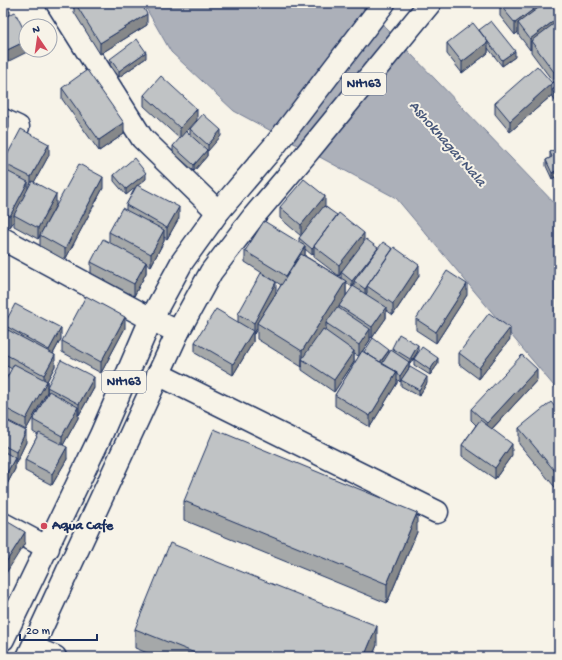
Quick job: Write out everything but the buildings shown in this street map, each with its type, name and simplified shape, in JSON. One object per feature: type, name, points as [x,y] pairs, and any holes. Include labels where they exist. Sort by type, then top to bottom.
[{"type":"main road","points":[[57,3],[142,138],[218,212]]},
{"type":"main road","name":"NH163","points":[[3,639],[101,435],[151,320],[182,262],[218,212],[276,144],[384,3]]},
{"type":"main road","name":"NH163","points":[[31,652],[158,374],[178,332],[211,272],[254,216],[430,3]]},
{"type":"main road","points":[[3,109],[10,123],[3,154]]},
{"type":"main road","points":[[254,216],[272,230]]},
{"type":"main road","points":[[3,239],[151,320],[178,332]]},
{"type":"main road","points":[[158,374],[437,512]]},
{"type":"main road","points":[[3,524],[48,548]]},
{"type":"main road","points":[[31,652],[55,657]]},
{"type":"water","name":"Ashoknagar Nala","points":[[143,3],[362,3],[559,208],[559,392],[396,198],[234,111],[171,52]]},
{"type":"place","name":"Aqua Cafe","points":[[44,526]]}]
